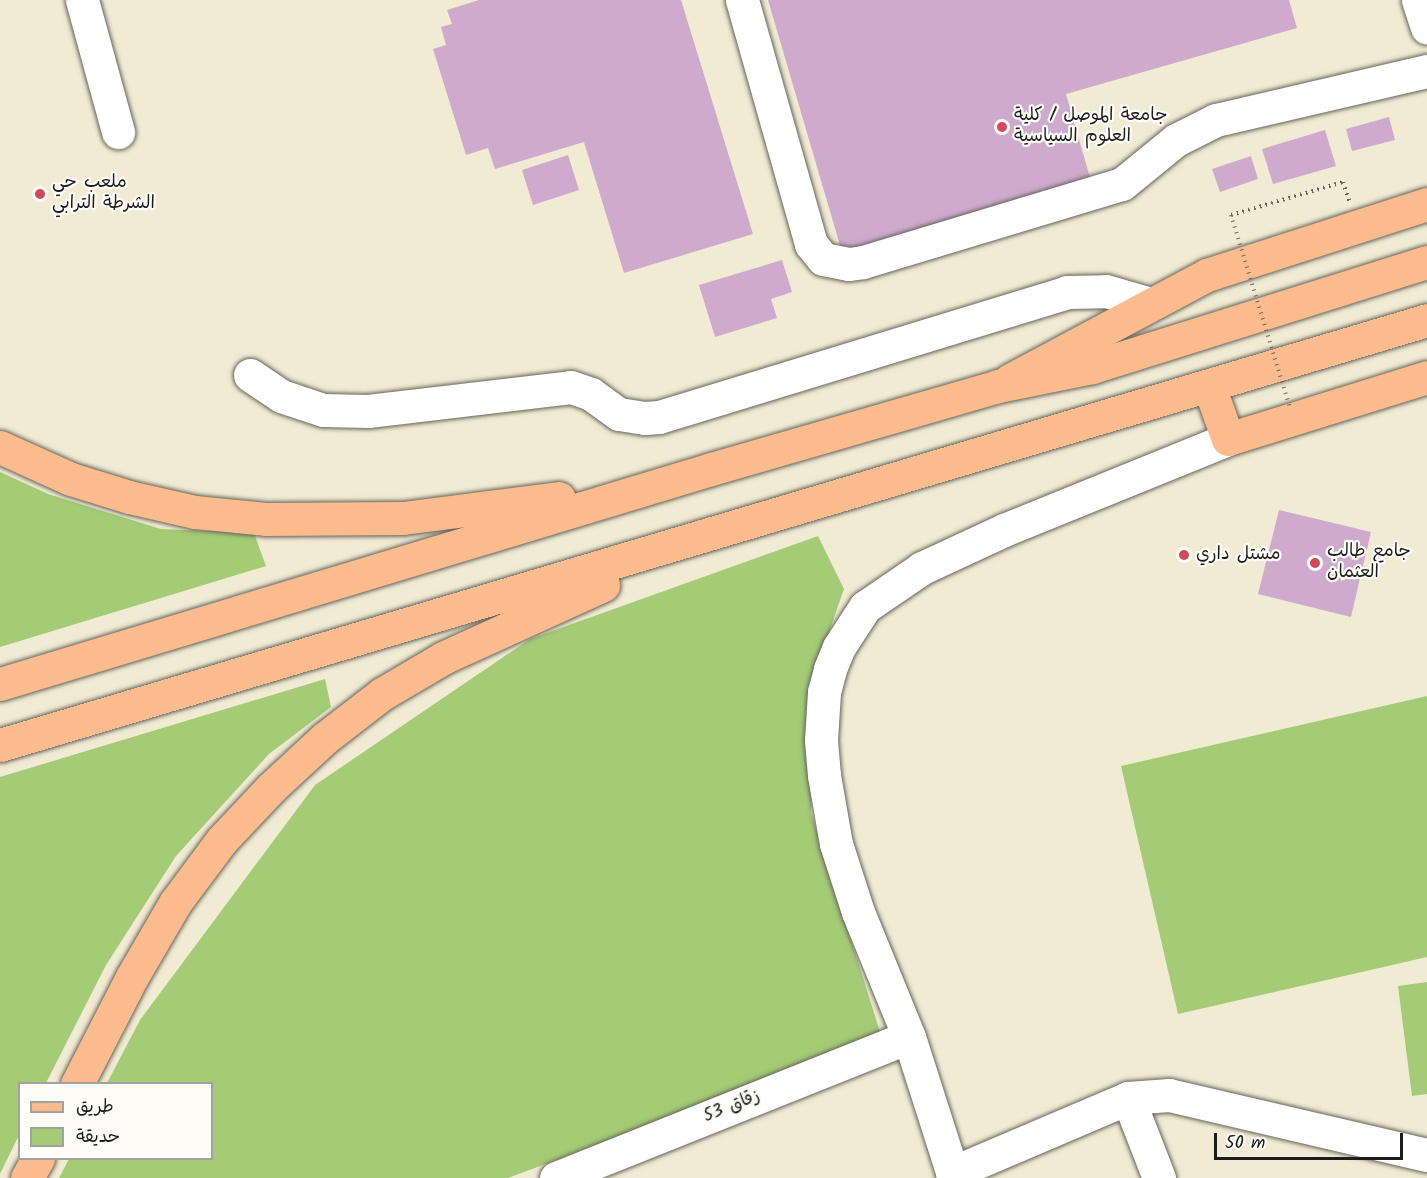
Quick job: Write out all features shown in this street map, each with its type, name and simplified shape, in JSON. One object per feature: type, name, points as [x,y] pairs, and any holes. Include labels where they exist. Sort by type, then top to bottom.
[{"type":"main road","points":[[998,386],[1207,275],[1427,204]]},
{"type":"main road","points":[[0,684],[711,469],[998,386],[1092,367],[1427,262]]},
{"type":"main road","points":[[0,745],[752,523],[1427,320]]},
{"type":"main road","points":[[1209,386],[1228,439],[1427,377]]},
{"type":"main road","points":[[0,447],[71,479],[129,497],[195,512],[266,519],[404,518],[469,511],[532,503],[711,469]]},
{"type":"main road","points":[[78,1082],[132,977],[175,903],[222,840],[271,788],[325,738],[382,694],[443,658],[514,624],[752,523]]},
{"type":"main road","points":[[27,1178],[37,1160]]},
{"type":"street","points":[[82,0],[118,132]]},
{"type":"street","points":[[742,0],[812,244],[823,259],[849,264],[863,262],[1122,184],[1176,141],[1216,120],[1427,71]]},
{"type":"street","points":[[1418,0],[1427,28]]},
{"type":"street","points":[[250,375],[281,396],[323,410],[368,411],[571,387],[591,394],[619,414],[645,418],[659,417],[1067,292],[1106,291],[1151,304]]},
{"type":"street","points":[[1228,439],[983,539],[922,567],[865,607],[839,647],[830,669],[821,716],[824,775],[829,810],[846,879],[909,1037],[953,1175],[1128,1098],[1169,1095],[1427,1155]]},
{"type":"street","name":"زقاق 53","points":[[556,1178],[909,1037]]},
{"type":"street","points":[[1128,1098],[1159,1178]]},
{"type":"path","points":[[1290,408],[1231,215],[1343,182]]},
{"type":"green space","points":[[0,472],[48,494],[161,529],[254,533],[266,566],[0,647]]},
{"type":"green space","points":[[818,536],[844,589],[816,669],[811,813],[882,1038],[508,1178],[59,1178],[68,1160],[213,1160],[213,1082],[108,1082],[140,1020],[315,785],[530,639]]},
{"type":"green space","points":[[325,679],[331,707],[269,754],[176,856],[106,965],[47,1082],[18,1082],[18,1137],[0,1174],[0,777]]},
{"type":"green space","points":[[1427,696],[1427,957],[1178,1014],[1121,766]]},
{"type":"green space","points":[[1427,982],[1427,1094],[1412,1096],[1398,986]]},
{"type":"building","points":[[479,0],[681,0],[753,234],[624,273],[584,142],[495,169],[488,148],[466,155],[433,49],[446,45],[441,27],[452,24],[447,10]]},
{"type":"building","points":[[768,0],[1289,0],[1297,28],[1066,94],[1093,188],[844,259]]},
{"type":"building","points":[[1389,117],[1395,140],[1352,151],[1346,129]]},
{"type":"building","points":[[1325,130],[1336,166],[1273,184],[1262,149]]},
{"type":"building","points":[[568,155],[579,190],[533,205],[522,170]]},
{"type":"building","points":[[1251,156],[1258,179],[1220,192],[1212,169]]},
{"type":"building","points":[[782,260],[792,292],[771,299],[777,318],[715,337],[699,285]]},
{"type":"building","name":"جامع طالب العثمان","points":[[1279,510],[1371,532],[1351,617],[1258,594]]},
{"type":"place","name":"جامعة الموصل / كلية العلوم السياسية","points":[[1002,127]]},
{"type":"place","name":"ملعب حي الشرطة الترابي","points":[[40,194]]},
{"type":"place","name":"مشتل داري","points":[[1184,555]]},
{"type":"place","name":"جامع طالب العثمان","points":[[1315,563]]}]
